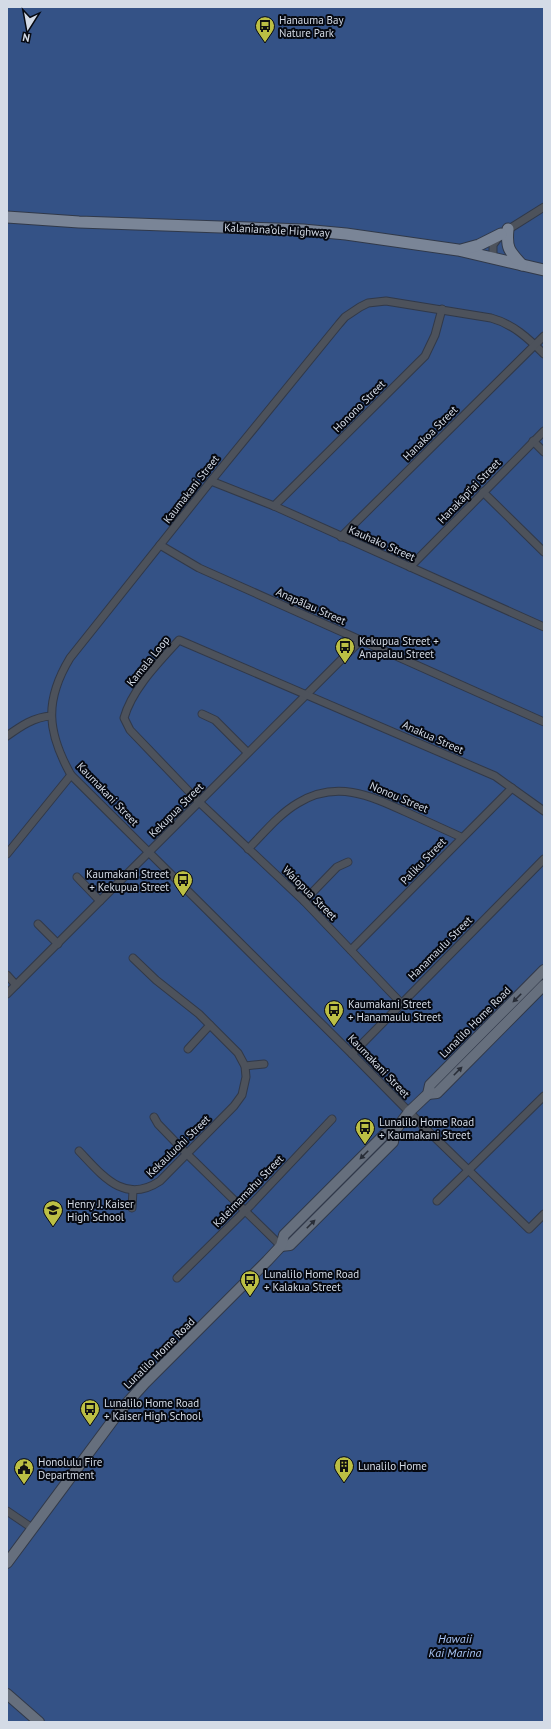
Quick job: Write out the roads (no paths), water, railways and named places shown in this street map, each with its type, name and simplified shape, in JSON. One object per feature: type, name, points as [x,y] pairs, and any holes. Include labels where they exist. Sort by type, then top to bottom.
[{"type":"main road","name":"Kalaniana’ole Highway","points":[[7,217],[94,223],[303,230],[346,234],[458,250],[544,270]]},
{"type":"main road","points":[[458,250],[479,245],[504,231],[506,244],[511,253],[522,265]]},
{"type":"main road","name":"Lunalilo Home Road","points":[[7,1563],[119,1412],[144,1383],[281,1246],[284,1235],[385,1134],[394,1132],[409,1112],[428,1094],[430,1085],[544,970]]},
{"type":"main road","name":"Lunalilo Home Road","points":[[428,1094],[437,1093],[544,985]]},
{"type":"main road","points":[[7,1694],[39,1722]]},
{"type":"street","points":[[493,258],[493,245],[504,231],[544,207]]},
{"type":"street","name":"Kaumakani Street","points":[[544,354],[516,329],[502,321],[442,309],[386,301],[368,303],[352,311],[339,324],[211,481],[70,658],[62,672],[54,695],[51,716],[57,748],[71,775],[468,1171],[529,1229],[544,1214]]},
{"type":"street","name":"Honono Street","points":[[274,506],[425,356],[435,336],[442,309]]},
{"type":"street","name":"Hanakoa Street","points":[[341,537],[544,336]]},
{"type":"street","name":"Hanakāpī‘ai Street","points":[[410,567],[544,431]]},
{"type":"street","points":[[533,441],[544,452]]},
{"type":"street","name":"Kauhako Street","points":[[211,481],[274,506],[544,627]]},
{"type":"street","points":[[483,492],[544,552]]},
{"type":"street","name":"Anapālau Street","points":[[160,545],[199,568],[544,722]]},
{"type":"street","name":"Kamala Loop","points":[[199,802],[130,730],[124,718],[127,705],[157,665],[179,640],[307,694]]},
{"type":"street","name":"Kekupua Street","points":[[7,994],[247,752],[360,641]]},
{"type":"street","name":"Anakua Street","points":[[307,694],[495,776],[544,811]]},
{"type":"street","points":[[202,714],[215,720],[247,752]]},
{"type":"street","points":[[7,736],[21,726],[39,717],[51,716]]},
{"type":"street","points":[[7,854],[71,775]]},
{"type":"street","name":"Paliku Street","points":[[351,950],[461,837],[512,788]]},
{"type":"street","name":"Nonou Street","points":[[248,848],[282,815],[299,802],[318,794],[339,791],[360,793],[373,797],[461,837]]},
{"type":"street","name":"Waiopua Street","points":[[199,802],[304,901],[401,1003]]},
{"type":"street","name":"Hanamaulu Street","points":[[352,1054],[544,859]]},
{"type":"street","points":[[304,901],[337,867],[348,862]]},
{"type":"street","points":[[77,877],[100,901]]},
{"type":"street","points":[[38,924],[58,944]]},
{"type":"street","points":[[133,958],[156,980],[190,1006],[210,1025],[238,1053],[246,1066],[264,1064]]},
{"type":"street","points":[[7,975],[16,985]]},
{"type":"street","points":[[188,1049],[210,1025]]},
{"type":"street","name":"Kekauluohi Street","points":[[79,1151],[111,1183],[133,1190],[154,1185],[187,1154],[238,1101],[246,1084],[246,1066]]},
{"type":"street","points":[[437,1201],[544,1096]]},
{"type":"street","points":[[154,1117],[158,1124],[244,1212],[281,1246]]},
{"type":"street","name":"Kaleimamahu Street","points":[[177,1278],[244,1212],[332,1119]]},
{"type":"street","points":[[132,1208],[133,1190]]},
{"type":"street","points":[[7,1511],[32,1528]]},
{"type":"water","name":"Hawaii Kai Marina","points":[[7,7],[544,7],[544,1722],[7,1722]]},
{"type":"place","name":"Hanauma Bay Nature Park","points":[[265,43]]},
{"type":"place","name":"Kekupua Street + Anapalau Street","points":[[345,664]]},
{"type":"place","name":"Kaumakani Street + Kekupua Street","points":[[183,897]]},
{"type":"place","name":"Kaumakani Street + Hanamaulu Street","points":[[334,1027]]},
{"type":"place","name":"Lunalilo Home Road + Kaumakani Street","points":[[365,1145]]},
{"type":"place","name":"Henry J. Kaiser High School","points":[[53,1227]]},
{"type":"place","name":"Lunalilo Home Road + Kalakua Street","points":[[250,1297]]},
{"type":"place","name":"Lunalilo Home Road + Kaiser High School","points":[[90,1426]]},
{"type":"place","name":"Lunalilo Home","points":[[344,1483]]},
{"type":"place","name":"Honolulu Fire Department","points":[[24,1485]]}]
